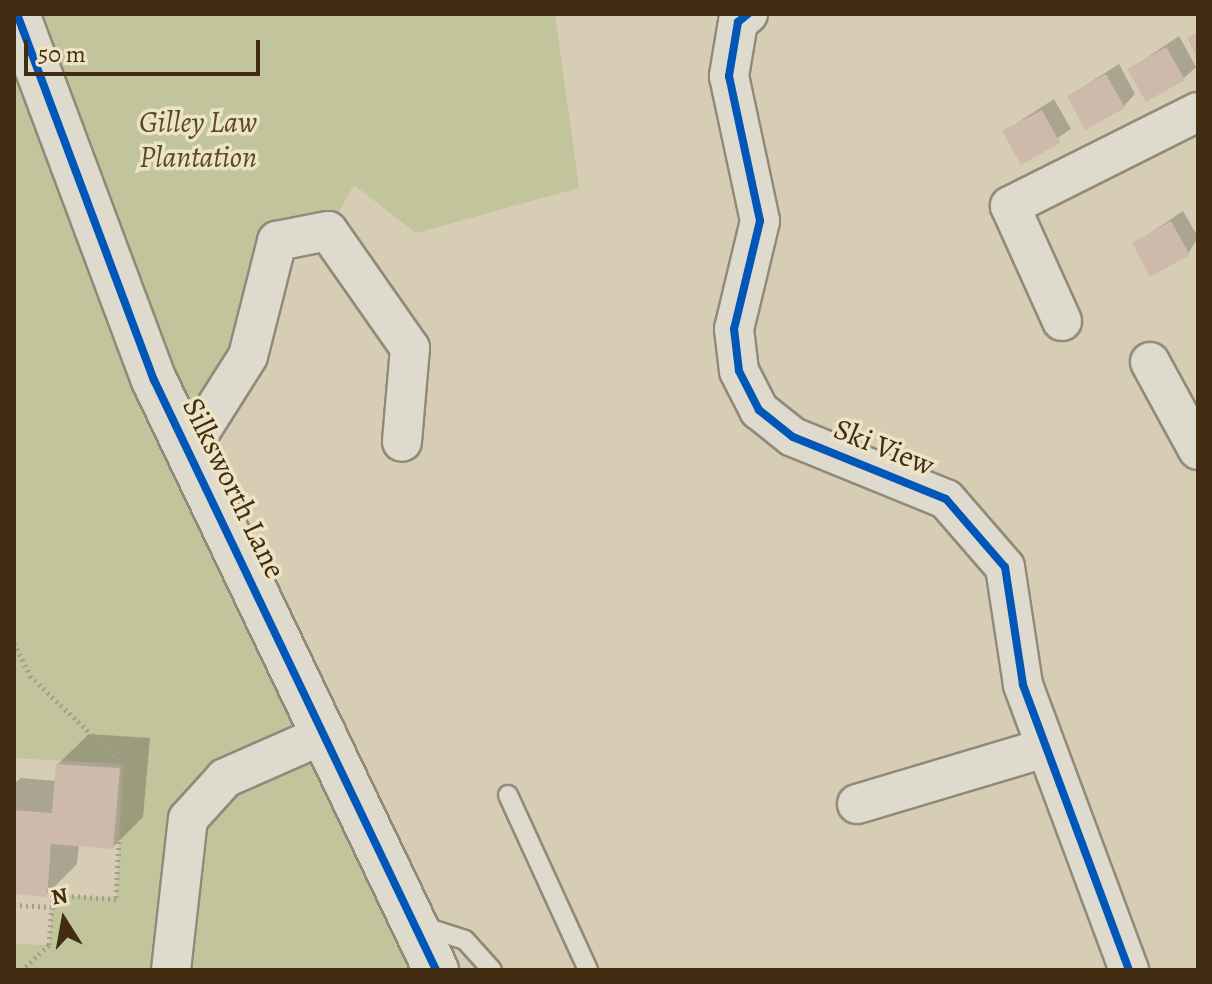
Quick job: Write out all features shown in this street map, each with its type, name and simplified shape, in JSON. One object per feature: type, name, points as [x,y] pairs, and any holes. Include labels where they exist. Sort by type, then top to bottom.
[{"type":"street","name":"Silksworth Lane","points":[[17,14],[188,451],[327,733],[436,970]]},
{"type":"street","name":"Ski View","points":[[748,14],[738,22],[729,76],[760,221],[734,329],[739,371],[759,410],[793,437],[946,499],[1005,567],[1023,685],[1129,970]]},
{"type":"street","points":[[1062,321],[1010,206],[1198,112]]},
{"type":"street","points":[[188,451],[248,356],[277,241],[328,231],[410,348],[402,442]]},
{"type":"street","points":[[1150,362],[1198,450]]},
{"type":"street","points":[[171,970],[188,819],[225,778],[327,733]]},
{"type":"street","points":[[857,804],[1045,748]]},
{"type":"lane","points":[[508,795],[588,970]]},
{"type":"lane","points":[[416,924],[465,940],[492,970]]},
{"type":"path","points":[[14,643],[30,676],[123,764],[116,899],[53,895],[49,945],[22,970]]},
{"type":"path","points":[[14,905],[52,907]]},
{"type":"green space","name":"Gilley Law Plantation","points":[[14,14],[555,14],[579,188],[416,233],[354,185],[328,231],[277,241],[189,451],[436,970],[14,970],[14,944],[49,945],[53,895],[116,898],[123,764],[14,758]]},
{"type":"building","points":[[1198,32],[1198,59],[1187,38]]},
{"type":"building","points":[[1166,47],[1185,80],[1146,102],[1127,69]]},
{"type":"building","points":[[1106,74],[1125,108],[1085,130],[1067,96]]},
{"type":"building","points":[[1042,110],[1060,143],[1021,165],[1002,131]]},
{"type":"building","points":[[1171,221],[1190,255],[1150,277],[1132,243]]},
{"type":"building","points":[[56,764],[120,768],[113,849],[51,844],[47,897],[14,894],[14,810],[52,813]]},
{"type":"cycle path","points":[[17,14],[154,380],[436,970]]},
{"type":"cycle path","points":[[748,14],[738,22],[729,76],[760,221],[734,329],[739,371],[759,410],[793,437],[946,499],[1005,567],[1023,685],[1129,970]]}]
